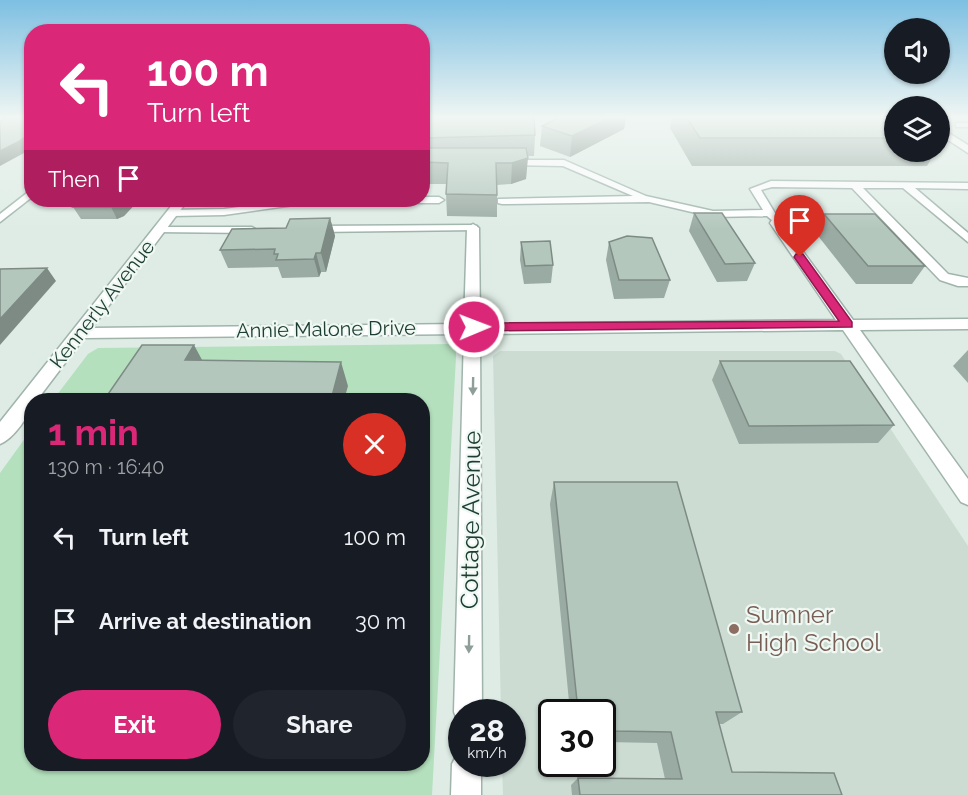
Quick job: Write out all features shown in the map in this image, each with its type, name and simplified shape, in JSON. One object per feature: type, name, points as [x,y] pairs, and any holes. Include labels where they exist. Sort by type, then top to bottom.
[{"type":"street","name":"Kennerly Avenue","points":[[33,393],[177,207]]},
{"type":"street","points":[[773,218],[967,494]]},
{"type":"street","name":"Cottage Avenue","points":[[468,699],[474,327],[473,228]]},
{"type":"street","name":"Annie Malone Drive","points":[[80,333],[474,327],[968,324]]},
{"type":"street","name":"Kennerly Avenue","points":[[0,436],[24,405]]},
{"type":"street","points":[[466,795],[467,777]]},
{"type":"lane","points":[[494,163],[564,163],[648,199],[713,214],[773,218]]},
{"type":"lane","points":[[773,218],[755,189],[771,184],[967,186]]},
{"type":"lane","points":[[854,184],[944,277],[958,282],[968,282]]},
{"type":"lane","points":[[905,185],[968,239]]},
{"type":"lane","points":[[0,219],[24,199]]},
{"type":"lane","points":[[502,201],[648,199]]},
{"type":"lane","points":[[430,200],[439,200]]},
{"type":"lane","points":[[172,213],[224,212],[259,207]]},
{"type":"lane","points":[[299,229],[473,228]]},
{"type":"lane","points":[[159,230],[265,230]]},
{"type":"shaded area","name":"Sumner High School","points":[[500,351],[835,351],[841,354],[968,546],[968,795],[503,795],[502,777],[526,777],[526,699],[501,699],[493,356]]},
{"type":"green space","points":[[452,344],[456,348],[432,795],[0,795],[0,473],[24,440],[24,771],[430,771],[430,393],[58,393],[88,354],[98,348]]},
{"type":"building","points":[[430,155],[527,155],[528,158],[512,163],[496,163],[497,195],[446,194],[448,163],[430,162]]},
{"type":"building","points":[[694,213],[722,213],[755,263],[725,264]]},
{"type":"building","points":[[824,214],[875,214],[925,266],[868,266]]},
{"type":"building","points":[[330,218],[321,253],[316,253],[314,259],[276,260],[278,254],[274,254],[275,249],[220,250],[232,229],[286,228],[290,219]]},
{"type":"building","points":[[627,236],[652,238],[670,280],[619,280],[609,242]]},
{"type":"building","points":[[550,241],[553,265],[525,266],[521,242]]},
{"type":"building","points":[[47,268],[0,319],[0,269]]},
{"type":"building","points":[[142,345],[194,345],[185,360],[341,362],[333,393],[109,393]]},
{"type":"building","points":[[720,361],[850,361],[894,425],[749,426]]},
{"type":"building","points":[[554,482],[677,482],[742,712],[716,712],[732,772],[834,773],[842,795],[580,795],[578,778],[682,779],[671,732],[616,731],[616,699],[577,699]]},
{"type":"place","name":"Sumner High School","points":[[734,629]]},
{"type":"route","points":[[474,327],[847,324],[800,257]]}]
